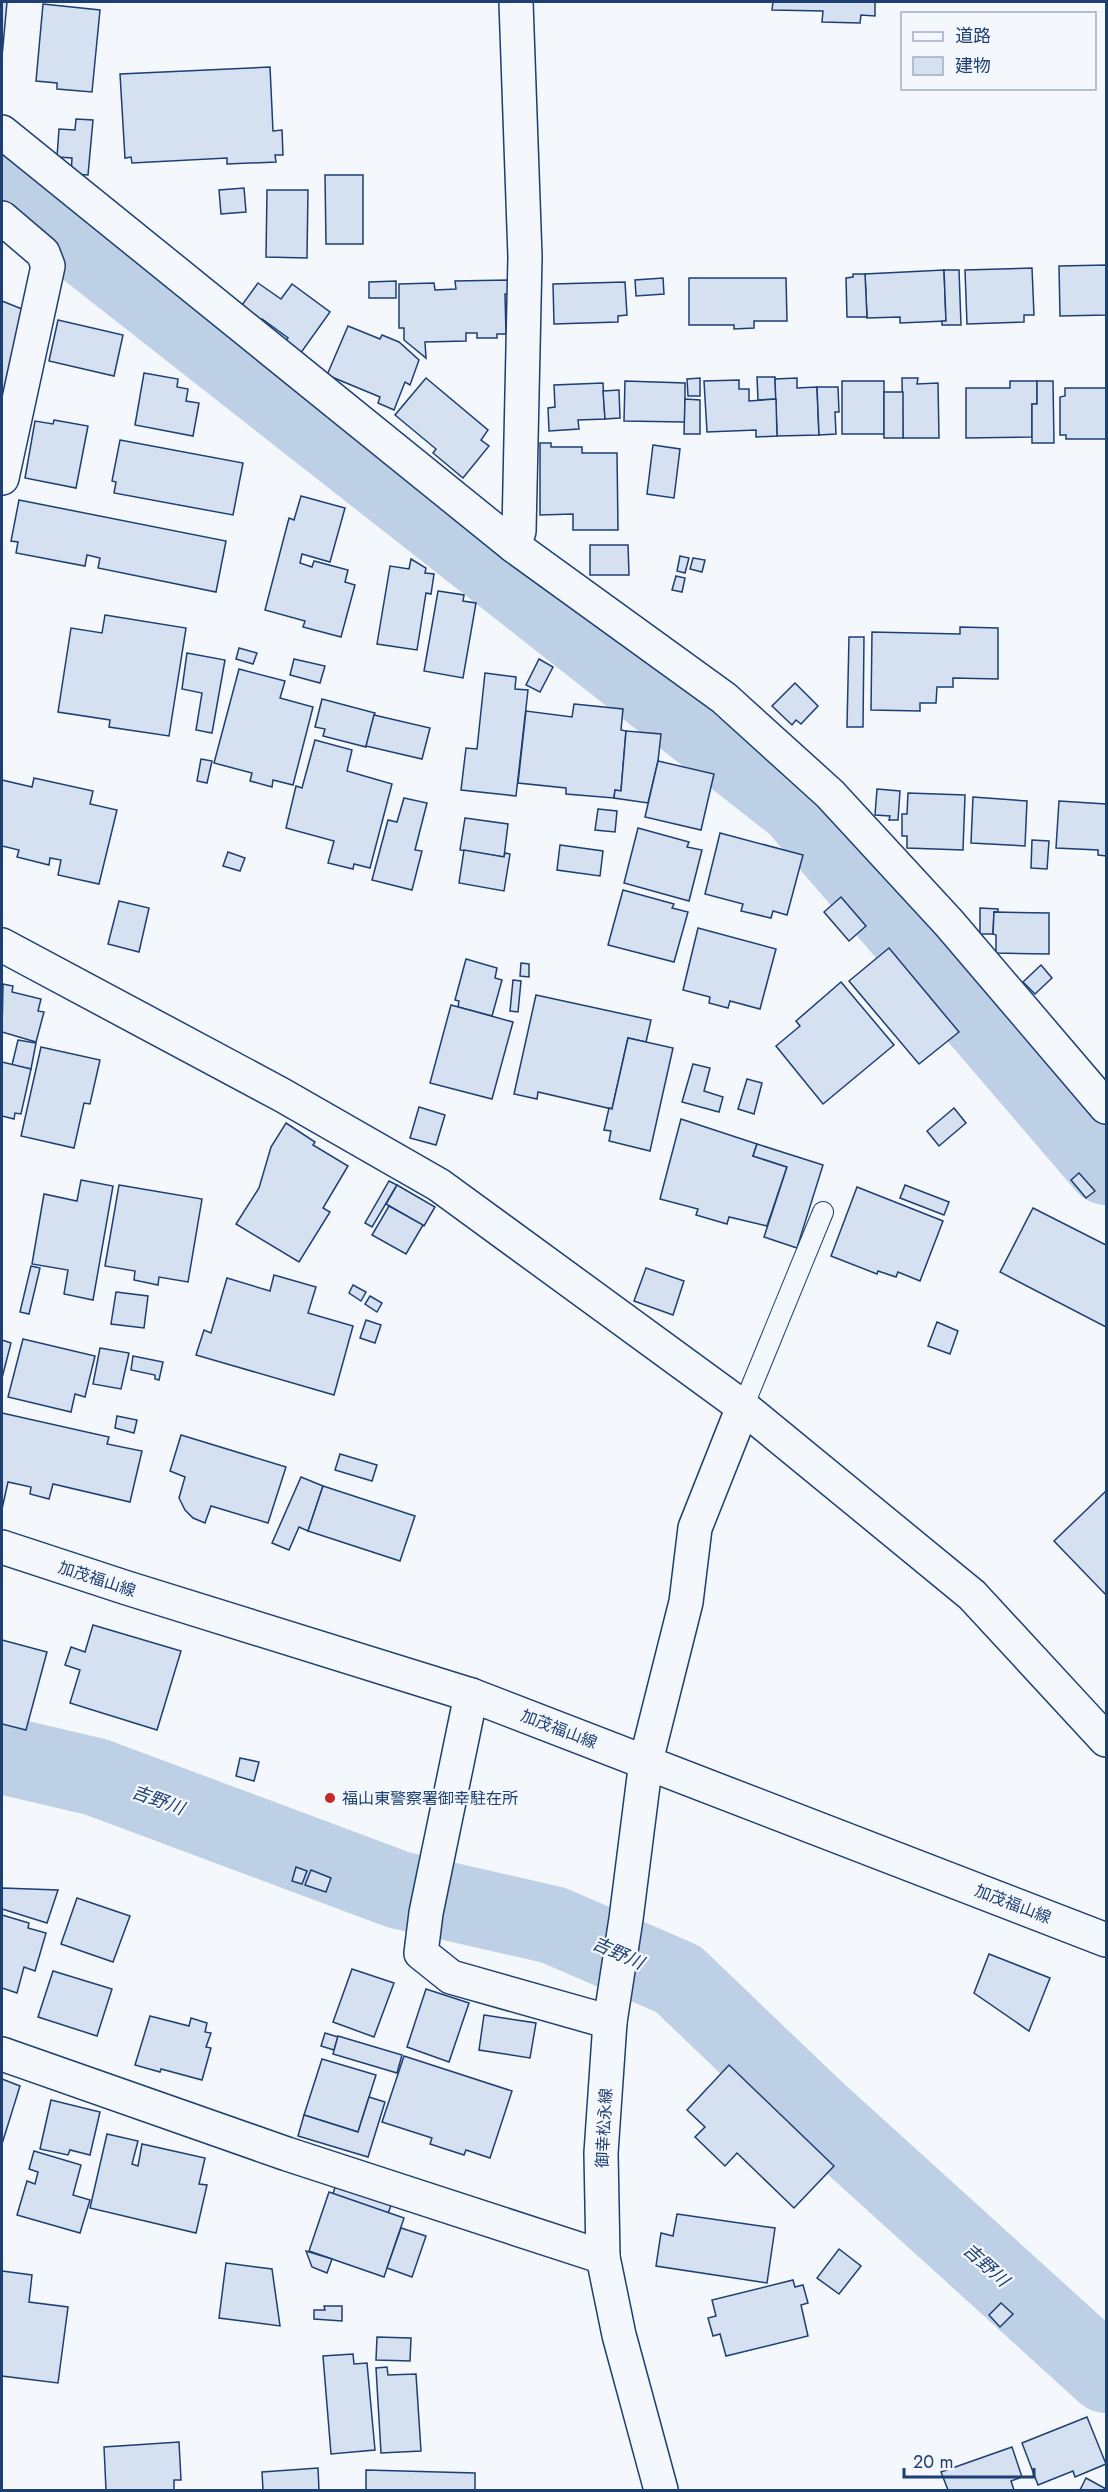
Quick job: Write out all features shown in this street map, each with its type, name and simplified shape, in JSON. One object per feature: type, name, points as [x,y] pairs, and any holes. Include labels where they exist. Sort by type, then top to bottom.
[{"type":"street","points":[[514,546],[519,531],[525,257],[516,2]]},
{"type":"street","points":[[2,132],[514,546],[724,698],[830,794],[949,923],[1107,1107]]},
{"type":"street","points":[[2,218],[43,253],[48,266],[2,478]]},
{"type":"street","points":[[2,945],[282,1095],[440,1185],[743,1407],[972,1595],[1107,1740]]},
{"type":"street","name":"御幸松永線","points":[[661,2490],[619,2335],[603,2257],[601,2153],[610,2022],[646,1761],[686,1602],[695,1528],[743,1407]]},
{"type":"street","name":"加茂福山線","points":[[2,1547],[471,1695],[1107,1940]]},
{"type":"street","points":[[471,1695],[426,1913],[422,1953],[451,1977],[610,2022]]},
{"type":"street","points":[[2,2054],[287,2154],[603,2257]]},
{"type":"lane","points":[[743,1407],[823,1212]]},
{"type":"building","points":[[2,2],[7,2],[2,57]]},
{"type":"building","points":[[773,2],[875,2],[875,16],[861,15],[860,23],[822,22],[823,11],[772,10]]},
{"type":"building","points":[[43,4],[100,10],[92,92],[57,89],[57,83],[36,81]]},
{"type":"building","points":[[270,67],[273,131],[282,130],[283,155],[275,155],[276,162],[227,164],[227,158],[132,163],[131,157],[125,158],[120,74]]},
{"type":"building","points":[[76,119],[93,120],[88,175],[71,174],[72,158],[57,157],[59,129],[75,130]]},
{"type":"building","points":[[325,175],[363,175],[363,244],[326,244]]},
{"type":"building","points":[[244,188],[246,212],[221,214],[219,190]]},
{"type":"building","points":[[267,190],[308,190],[307,258],[266,257]]},
{"type":"building","points":[[1106,265],[1106,315],[1060,316],[1059,266]]},
{"type":"building","points":[[1032,268],[1034,315],[1024,315],[1024,322],[967,324],[965,270]]},
{"type":"building","points":[[944,270],[946,321],[900,323],[900,317],[867,318],[865,274]]},
{"type":"building","points":[[944,270],[959,270],[961,325],[942,325],[942,321],[946,321]]},
{"type":"building","points":[[853,274],[865,274],[867,317],[847,317],[846,278],[853,277]]},
{"type":"building","points":[[663,278],[664,294],[636,296],[635,280]]},
{"type":"building","points":[[689,278],[786,278],[787,321],[754,321],[754,328],[734,329],[734,325],[689,325]]},
{"type":"building","points":[[509,280],[509,294],[505,294],[506,334],[497,334],[497,338],[477,338],[477,333],[466,333],[466,341],[425,342],[426,358],[404,340],[404,328],[399,328],[399,284],[434,283],[435,290],[456,289],[455,281]]},
{"type":"building","points":[[396,281],[396,298],[369,298],[369,282]]},
{"type":"building","points":[[625,282],[627,315],[618,316],[618,322],[554,324],[553,284]]},
{"type":"building","points":[[258,283],[281,299],[292,284],[330,312],[300,354],[284,343],[288,338],[262,319],[259,322],[243,310],[245,307],[242,305]]},
{"type":"building","points":[[2,301],[22,309],[2,413]]},
{"type":"building","points":[[58,320],[123,335],[114,376],[49,361]]},
{"type":"building","points":[[348,326],[380,339],[382,335],[399,342],[419,360],[410,385],[405,382],[394,410],[378,403],[380,397],[327,375]]},
{"type":"building","points":[[144,373],[178,379],[177,387],[188,389],[186,401],[199,403],[193,436],[135,425]]},
{"type":"building","points":[[757,377],[775,377],[776,399],[758,400]]},
{"type":"building","points":[[426,378],[488,430],[481,440],[489,446],[463,478],[433,453],[436,449],[395,415]]},
{"type":"building","points":[[700,378],[700,396],[688,396],[687,379]]},
{"type":"building","points":[[797,378],[797,388],[817,387],[819,435],[777,436],[775,379]]},
{"type":"building","points":[[902,378],[918,378],[917,384],[938,383],[939,438],[903,438]]},
{"type":"building","points":[[739,380],[739,389],[749,389],[749,401],[776,399],[777,436],[756,437],[756,430],[707,432],[704,381]]},
{"type":"building","points":[[625,381],[685,383],[685,422],[624,421]]},
{"type":"building","points":[[842,381],[884,381],[884,434],[842,434]]},
{"type":"building","points":[[1010,381],[1037,381],[1037,404],[1032,404],[1032,437],[966,438],[966,388],[1010,388]]},
{"type":"building","points":[[1037,381],[1053,381],[1054,443],[1032,443],[1032,404],[1037,404]]},
{"type":"building","points":[[603,383],[605,419],[578,420],[579,429],[549,431],[548,408],[555,407],[554,385]]},
{"type":"building","points":[[817,387],[838,387],[839,412],[835,412],[836,434],[819,435]]},
{"type":"building","points":[[1065,388],[1106,388],[1106,439],[1066,439],[1066,435],[1060,435],[1060,397],[1065,396]]},
{"type":"building","points":[[619,390],[620,418],[605,419],[603,391]]},
{"type":"building","points":[[884,392],[903,392],[903,438],[884,438]]},
{"type":"building","points":[[685,399],[700,400],[700,434],[684,434]]},
{"type":"building","points":[[54,420],[88,426],[76,488],[25,478],[35,421],[53,424]]},
{"type":"building","points":[[120,440],[243,463],[233,515],[114,493],[116,482],[112,481]]},
{"type":"building","points":[[540,443],[551,443],[551,447],[582,447],[582,453],[617,453],[618,530],[573,530],[573,514],[540,515]]},
{"type":"building","points":[[653,445],[680,449],[674,498],[647,494]]},
{"type":"building","points":[[301,496],[345,508],[330,562],[302,554],[300,563],[312,567],[314,561],[348,570],[345,582],[355,585],[341,637],[303,627],[305,621],[265,610],[289,518],[294,520]]},
{"type":"building","points":[[19,500],[226,541],[216,592],[98,568],[100,558],[87,555],[85,566],[16,553],[18,542],[11,541]]},
{"type":"building","points":[[590,545],[628,545],[629,575],[590,575]]},
{"type":"building","points":[[680,556],[689,558],[685,573],[677,571]]},
{"type":"building","points":[[693,558],[705,560],[702,572],[690,569]]},
{"type":"building","points":[[411,559],[426,568],[425,573],[434,574],[431,594],[426,593],[417,650],[377,644],[390,566],[409,569]]},
{"type":"building","points":[[676,576],[685,578],[682,592],[672,590]]},
{"type":"building","points":[[438,591],[464,595],[463,601],[476,603],[463,678],[424,671]]},
{"type":"building","points":[[105,615],[186,628],[169,736],[109,727],[110,720],[58,712],[71,628],[102,633]]},
{"type":"building","points":[[960,627],[998,628],[998,679],[953,678],[953,687],[937,687],[936,703],[920,703],[920,711],[871,710],[872,632],[960,634]]},
{"type":"building","points":[[849,637],[864,637],[863,727],[847,727]]},
{"type":"building","points":[[239,648],[257,653],[253,664],[236,659]]},
{"type":"building","points":[[187,653],[225,660],[212,733],[196,730],[202,693],[182,689]]},
{"type":"building","points":[[294,659],[325,666],[320,683],[290,675]]},
{"type":"building","points":[[539,659],[553,667],[540,692],[526,685]]},
{"type":"building","points":[[239,669],[285,681],[280,698],[313,707],[293,785],[273,780],[272,787],[250,781],[252,773],[214,763]]},
{"type":"building","points":[[485,673],[516,677],[515,689],[528,690],[516,796],[461,790],[466,748],[477,749]]},
{"type":"building","points":[[795,683],[818,706],[801,724],[796,720],[792,725],[772,706]]},
{"type":"building","points":[[322,699],[375,713],[366,747],[323,736],[325,729],[315,727]]},
{"type":"building","points":[[574,704],[623,709],[621,730],[626,731],[621,791],[615,790],[614,798],[566,794],[566,788],[518,783],[526,711],[572,717]]},
{"type":"building","points":[[374,715],[430,728],[422,759],[366,746]]},
{"type":"building","points":[[626,731],[661,734],[658,761],[648,803],[614,798],[615,790],[621,791]]},
{"type":"building","points":[[315,740],[352,750],[347,771],[392,784],[370,868],[354,864],[353,869],[328,863],[334,841],[286,828],[296,786],[302,788]]},
{"type":"building","points":[[201,759],[212,761],[207,783],[197,781]]},
{"type":"building","points":[[658,761],[714,774],[701,830],[645,817]]},
{"type":"building","points":[[34,778],[93,791],[90,804],[117,810],[99,884],[58,875],[61,860],[50,858],[49,865],[17,857],[19,850],[2,846],[2,780],[32,787]]},
{"type":"building","points":[[877,789],[900,791],[898,820],[889,820],[890,816],[875,815]]},
{"type":"building","points":[[908,793],[965,795],[963,850],[907,848],[907,836],[902,836],[902,814],[907,814]]},
{"type":"building","points":[[973,797],[1027,801],[1025,846],[971,843]]},
{"type":"building","points":[[404,798],[427,803],[415,850],[422,851],[412,890],[372,880],[388,820],[397,822]]},
{"type":"building","points":[[1059,801],[1106,804],[1106,856],[1098,855],[1098,850],[1056,848]]},
{"type":"building","points":[[598,809],[617,811],[615,832],[595,830]]},
{"type":"building","points":[[465,818],[508,824],[504,857],[460,850]]},
{"type":"building","points":[[638,828],[689,842],[687,847],[702,850],[689,901],[624,883]]},
{"type":"building","points":[[720,833],[803,855],[787,915],[773,911],[771,918],[741,911],[743,904],[705,894]]},
{"type":"building","points":[[1032,840],[1049,841],[1047,869],[1031,868]]},
{"type":"building","points":[[560,845],[603,851],[600,876],[557,870]]},
{"type":"building","points":[[464,850],[504,857],[505,853],[510,854],[504,891],[459,883]]},
{"type":"building","points":[[228,852],[245,858],[240,871],[223,866]]},
{"type":"building","points":[[623,890],[674,904],[672,908],[688,912],[674,962],[608,945]]},
{"type":"building","points":[[841,897],[866,926],[849,941],[824,912]]},
{"type":"building","points":[[119,901],[149,908],[139,952],[108,944]]},
{"type":"building","points":[[980,908],[998,909],[998,912],[994,912],[993,934],[980,934]]},
{"type":"building","points":[[994,912],[1049,913],[1049,954],[996,953],[996,935],[993,934]]},
{"type":"building","points":[[698,928],[776,949],[760,1009],[730,1001],[728,1008],[709,1003],[710,997],[683,990]]},
{"type":"building","points":[[889,948],[959,1032],[919,1064],[849,981]]},
{"type":"building","points":[[466,959],[497,968],[495,978],[502,980],[492,1016],[458,1007],[459,1001],[455,1000]]},
{"type":"building","points":[[521,963],[529,964],[529,977],[520,976]]},
{"type":"building","points":[[1041,965],[1052,978],[1035,994],[1023,982]]},
{"type":"building","points":[[513,980],[521,981],[518,1012],[510,1011]]},
{"type":"building","points":[[841,982],[894,1045],[823,1104],[776,1046],[800,1026],[796,1021]]},
{"type":"building","points":[[3,984],[13,986],[12,992],[41,999],[38,1011],[44,1012],[36,1042],[2,1032]]},
{"type":"building","points":[[536,995],[651,1020],[646,1042],[628,1038],[612,1109],[538,1092],[537,1099],[514,1094]]},
{"type":"building","points":[[451,1005],[513,1022],[492,1099],[430,1083]]},
{"type":"building","points":[[628,1038],[673,1048],[650,1151],[609,1141],[611,1131],[604,1130],[609,1108],[612,1109]]},
{"type":"building","points":[[18,1040],[36,1043],[31,1069],[12,1065]]},
{"type":"building","points":[[41,1047],[100,1060],[90,1104],[84,1103],[74,1148],[21,1136]]},
{"type":"building","points":[[2,1062],[31,1069],[21,1114],[15,1113],[14,1119],[2,1116]]},
{"type":"building","points":[[693,1064],[710,1068],[704,1091],[723,1097],[719,1112],[682,1102]]},
{"type":"building","points":[[747,1079],[762,1083],[754,1114],[738,1109]]},
{"type":"building","points":[[419,1107],[445,1115],[436,1145],[410,1138]]},
{"type":"building","points":[[954,1108],[966,1123],[939,1146],[927,1131]]},
{"type":"building","points":[[681,1119],[757,1144],[753,1156],[787,1167],[767,1226],[729,1217],[727,1224],[696,1215],[698,1209],[660,1199]]},
{"type":"building","points":[[286,1123],[315,1142],[313,1145],[348,1166],[323,1208],[330,1212],[299,1262],[236,1224],[259,1188],[271,1147]]},
{"type":"building","points":[[757,1144],[823,1165],[797,1248],[764,1237],[787,1167],[753,1156]]},
{"type":"building","points":[[1079,1173],[1095,1191],[1086,1198],[1071,1180]]},
{"type":"building","points":[[81,1180],[113,1186],[93,1300],[64,1294],[68,1270],[32,1264],[44,1194],[77,1201]]},
{"type":"building","points":[[389,1181],[397,1185],[372,1227],[365,1223]]},
{"type":"building","points":[[119,1185],[202,1199],[188,1282],[159,1277],[158,1285],[134,1280],[135,1271],[105,1266]]},
{"type":"building","points":[[397,1185],[435,1207],[424,1226],[386,1204]]},
{"type":"building","points":[[905,1185],[949,1202],[944,1215],[900,1198]]},
{"type":"building","points":[[857,1187],[943,1221],[920,1281],[898,1272],[896,1277],[878,1271],[877,1274],[831,1256]]},
{"type":"building","points":[[389,1206],[423,1225],[406,1254],[372,1235]]},
{"type":"building","points":[[1033,1208],[1106,1245],[1106,1327],[1000,1272]]},
{"type":"building","points":[[31,1266],[40,1268],[29,1314],[20,1312]]},
{"type":"building","points":[[646,1268],[684,1281],[673,1315],[634,1301]]},
{"type":"building","points":[[274,1275],[316,1287],[308,1313],[353,1326],[334,1395],[196,1355],[204,1330],[211,1333],[227,1278],[270,1291]]},
{"type":"building","points":[[353,1285],[366,1292],[361,1301],[349,1293]]},
{"type":"building","points":[[116,1292],[148,1296],[144,1328],[111,1324]]},
{"type":"building","points":[[370,1296],[382,1303],[377,1312],[365,1304]]},
{"type":"building","points":[[366,1320],[381,1325],[375,1343],[360,1338]]},
{"type":"building","points":[[937,1322],[958,1331],[950,1354],[928,1346]]},
{"type":"building","points":[[23,1339],[95,1356],[85,1397],[75,1394],[71,1412],[8,1397]]},
{"type":"building","points":[[2,1340],[11,1343],[2,1378]]},
{"type":"building","points":[[100,1348],[129,1353],[121,1389],[93,1384]]},
{"type":"building","points":[[133,1356],[163,1362],[159,1380],[155,1379],[155,1375],[131,1370]]},
{"type":"building","points":[[2,1413],[109,1437],[107,1444],[142,1451],[130,1502],[53,1484],[49,1499],[30,1494],[31,1487],[8,1482],[2,1509]]},
{"type":"building","points":[[117,1416],[137,1420],[134,1433],[115,1428]]},
{"type":"building","points":[[181,1435],[286,1467],[268,1523],[211,1506],[205,1523],[193,1518],[185,1510],[179,1498],[185,1477],[170,1471]]},
{"type":"building","points":[[340,1454],[377,1465],[372,1481],[335,1470]]},
{"type":"building","points":[[301,1477],[323,1486],[308,1531],[299,1527],[289,1550],[272,1543]]},
{"type":"building","points":[[323,1486],[415,1516],[400,1561],[308,1531]]},
{"type":"building","points":[[1106,1491],[1106,1595],[1054,1541]]},
{"type":"building","points":[[93,1625],[181,1651],[157,1730],[70,1703],[80,1670],[65,1665],[71,1647],[85,1652]]},
{"type":"building","points":[[2,1640],[47,1652],[26,1730],[2,1724]]},
{"type":"building","points":[[240,1758],[259,1762],[254,1781],[236,1776]]},
{"type":"building","points":[[296,1867],[307,1871],[302,1884],[292,1881]]},
{"type":"building","points":[[311,1870],[331,1878],[326,1892],[305,1885]]},
{"type":"building","points":[[2,1888],[58,1890],[47,1923],[2,1909]]},
{"type":"building","points":[[77,1898],[130,1916],[113,1962],[61,1944]]},
{"type":"building","points":[[2,1915],[29,1923],[28,1928],[46,1933],[35,1971],[24,1967],[17,1993],[2,1988]]},
{"type":"building","points":[[989,1954],[1050,1978],[1029,2031],[974,1993]]},
{"type":"building","points":[[352,1969],[394,1983],[374,2037],[333,2022]]},
{"type":"building","points":[[53,1971],[112,1989],[97,2036],[38,2017]]},
{"type":"building","points":[[426,1989],[469,2003],[449,2062],[407,2047]]},
{"type":"building","points":[[484,2015],[536,2023],[530,2058],[479,2050]]},
{"type":"building","points":[[150,2016],[189,2026],[191,2018],[207,2023],[205,2032],[211,2033],[206,2047],[211,2048],[202,2080],[135,2065]]},
{"type":"building","points":[[325,2033],[338,2037],[334,2050],[321,2046]]},
{"type":"building","points":[[338,2036],[402,2055],[397,2073],[333,2054]]},
{"type":"building","points":[[404,2056],[512,2091],[490,2158],[466,2150],[464,2155],[430,2144],[432,2138],[382,2122]]},
{"type":"building","points":[[322,2059],[376,2075],[358,2132],[304,2115]]},
{"type":"building","points":[[729,2065],[834,2166],[794,2208],[737,2153],[725,2166],[695,2137],[705,2127],[687,2110]]},
{"type":"building","points":[[2,2079],[20,2086],[2,2144]]},
{"type":"building","points":[[369,2097],[385,2102],[368,2157],[298,2136],[304,2115],[358,2132]]},
{"type":"building","points":[[51,2100],[100,2112],[90,2155],[70,2150],[68,2155],[40,2149]]},
{"type":"building","points":[[107,2134],[138,2141],[132,2164],[138,2166],[142,2144],[205,2158],[199,2184],[207,2185],[196,2233],[90,2208]]},
{"type":"building","points":[[34,2151],[81,2165],[73,2195],[90,2200],[80,2233],[17,2215],[27,2181],[35,2184],[38,2172],[29,2169]]},
{"type":"building","points":[[336,2184],[392,2203],[388,2213],[333,2194]]},
{"type":"building","points":[[329,2192],[404,2218],[384,2277],[309,2251]]},
{"type":"building","points":[[677,2214],[775,2228],[767,2283],[656,2266],[661,2233],[673,2236]]},
{"type":"building","points":[[401,2228],[426,2236],[412,2277],[387,2268]]},
{"type":"building","points":[[839,2249],[861,2266],[839,2294],[817,2278]]},
{"type":"building","points":[[306,2251],[332,2259],[327,2273],[312,2267]]},
{"type":"building","points":[[226,2263],[272,2269],[280,2326],[219,2318]]},
{"type":"building","points":[[2,2271],[32,2275],[29,2302],[68,2307],[58,2383],[2,2376]]},
{"type":"building","points":[[793,2280],[795,2287],[803,2285],[808,2303],[801,2305],[808,2336],[726,2356],[720,2334],[713,2336],[708,2318],[716,2316],[712,2300]]},
{"type":"building","points":[[1001,2303],[1013,2314],[1000,2327],[989,2315]]},
{"type":"building","points":[[324,2306],[342,2306],[342,2321],[314,2319],[314,2310],[325,2310]]},
{"type":"building","points":[[377,2337],[411,2338],[410,2361],[376,2360]]},
{"type":"building","points":[[353,2354],[354,2364],[367,2363],[375,2450],[331,2454],[323,2356]]},
{"type":"building","points":[[387,2367],[388,2375],[416,2374],[421,2451],[381,2453],[376,2368]]},
{"type":"building","points":[[1087,2417],[1106,2464],[1075,2477],[1073,2471],[1038,2485],[1022,2443]]},
{"type":"building","points":[[179,2442],[181,2480],[174,2480],[174,2490],[106,2490],[104,2447]]},
{"type":"building","points":[[1012,2447],[1022,2477],[1011,2481],[1014,2490],[948,2490],[941,2472]]},
{"type":"building","points":[[318,2468],[319,2490],[263,2490],[262,2472]]},
{"type":"building","points":[[366,2470],[475,2473],[475,2490],[366,2490]]},
{"type":"building","points":[[1086,2478],[1106,2489],[1106,2490],[1080,2490]]},
{"type":"waterway","points":[[2,182],[797,806],[1106,1166]]},
{"type":"waterway","name":"吉野川","points":[[2,1755],[96,1777],[399,1890],[553,1925],[678,1979],[817,2112],[1106,2374]]},
{"type":"place","name":"福山東警察署御幸駐在所","points":[[330,1798]]}]
